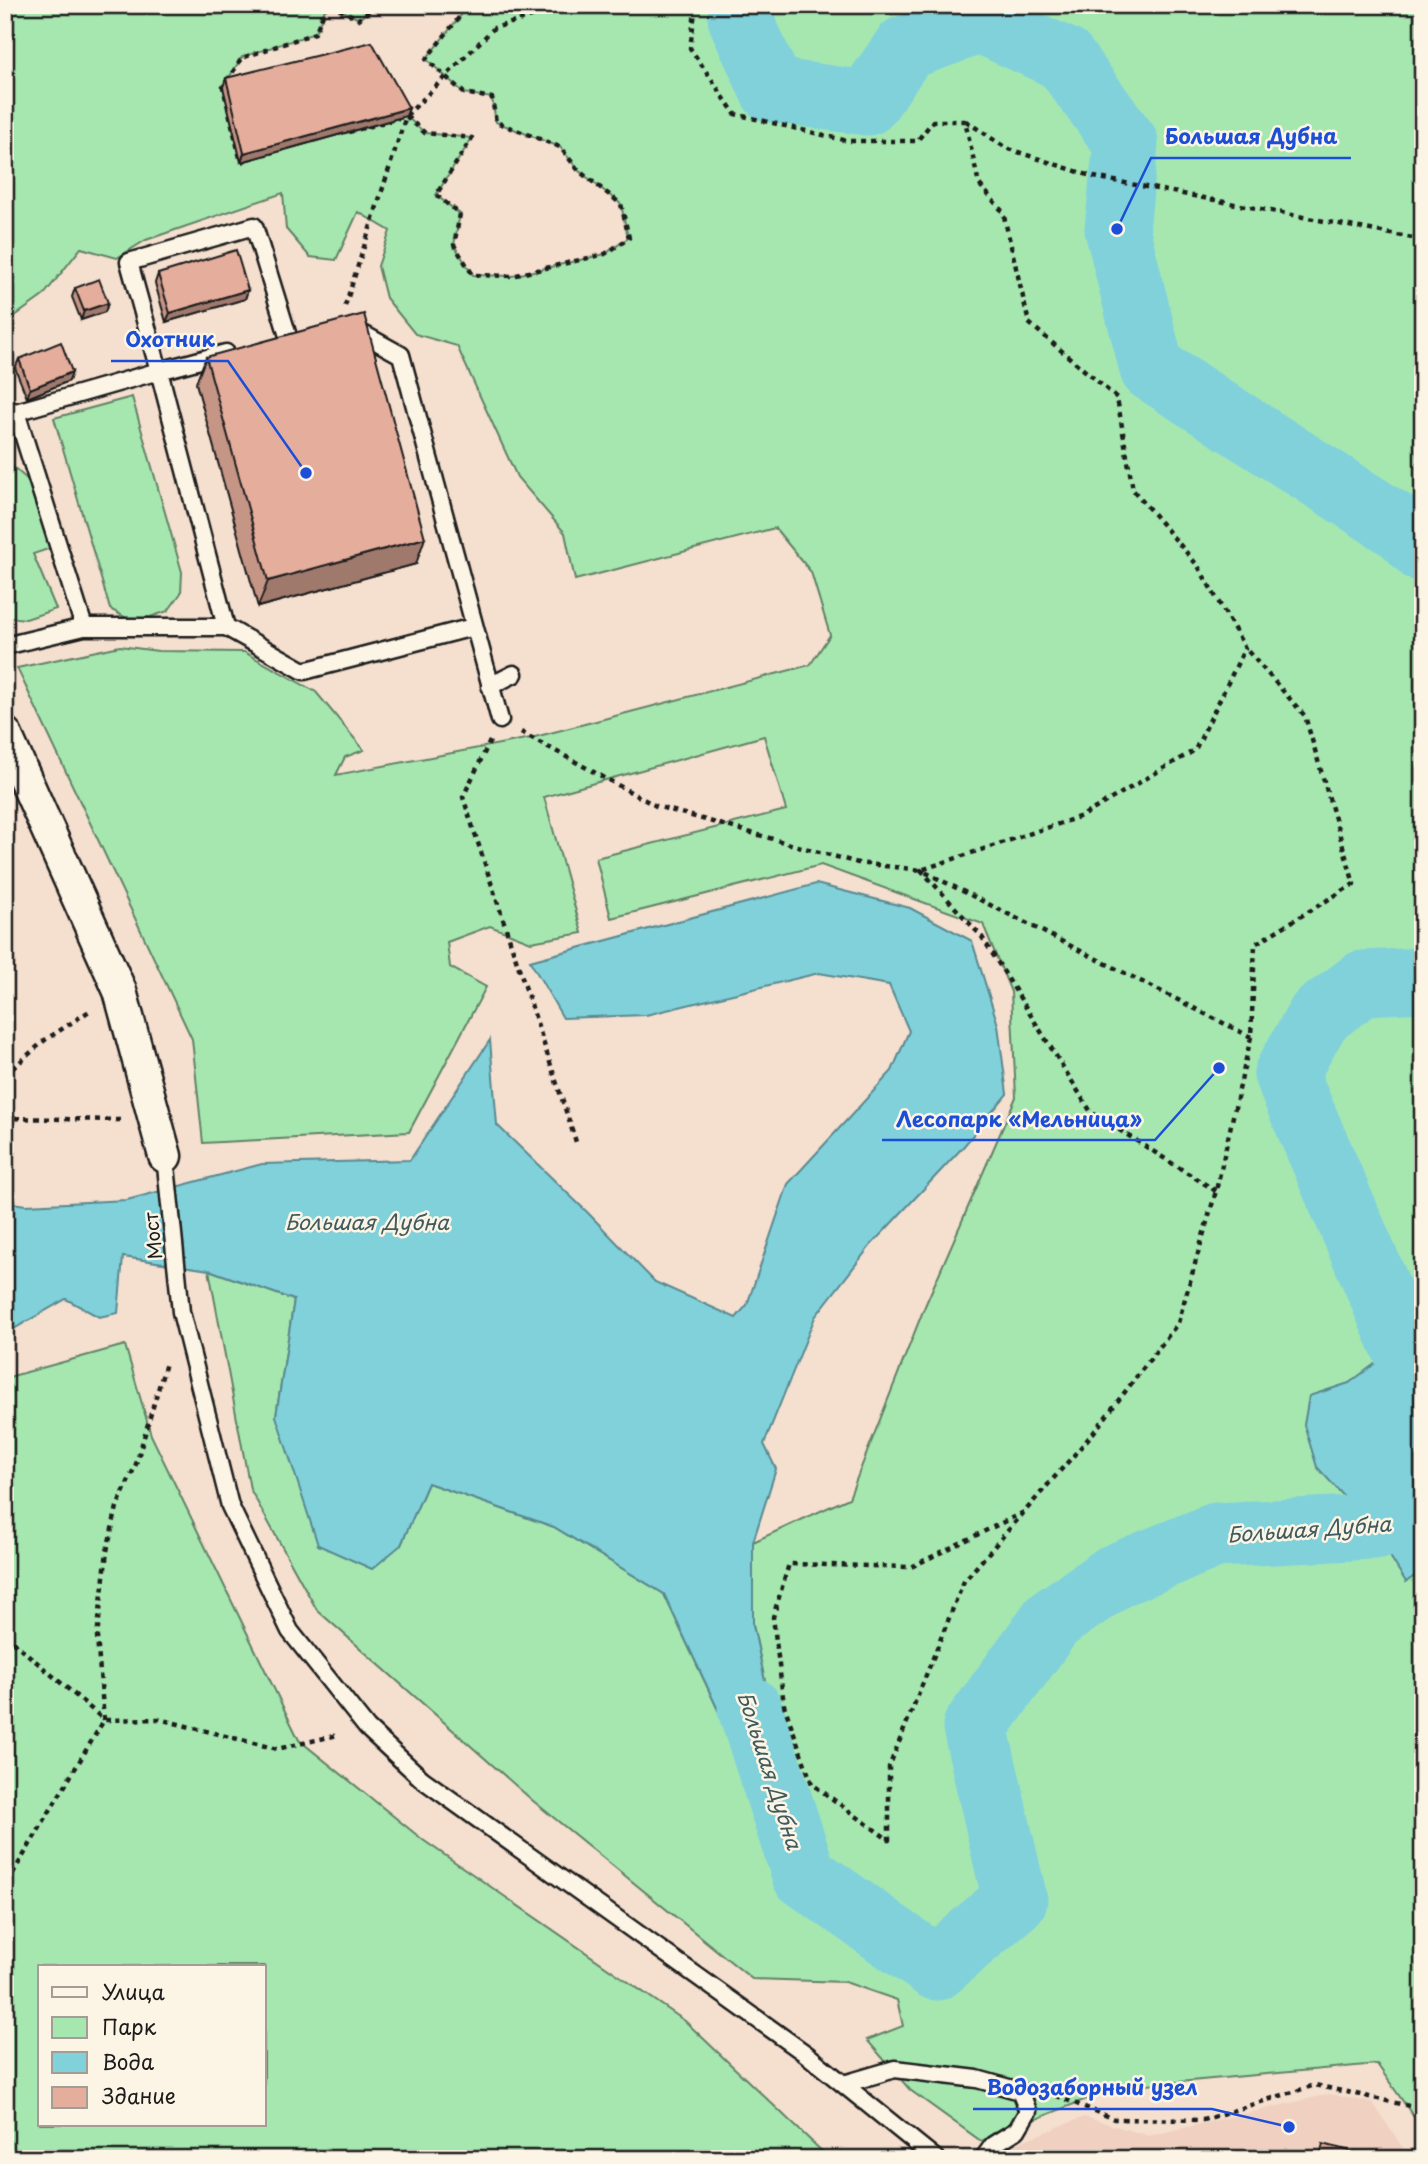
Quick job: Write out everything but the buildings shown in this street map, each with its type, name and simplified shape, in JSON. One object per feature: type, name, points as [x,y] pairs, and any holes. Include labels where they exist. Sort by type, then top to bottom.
[{"type":"street","points":[[5,734],[120,991],[165,1156]]},
{"type":"lane","points":[[226,627],[129,262],[254,226],[288,336]]},
{"type":"lane","points":[[340,321],[401,355],[500,720]]},
{"type":"lane","points":[[84,627],[11,410],[236,350]]},
{"type":"lane","points":[[5,646],[84,627],[226,627],[304,671],[473,627]]},
{"type":"lane","points":[[490,686],[514,674]]},
{"type":"lane","name":"Мост","points":[[165,1156],[181,1312],[230,1506],[290,1631],[367,1728],[422,1779],[844,2084],[936,2159]]},
{"type":"lane","points":[[844,2084],[895,2069],[976,2079],[1020,2091],[1028,2111],[1017,2130],[993,2145],[983,2159]]},
{"type":"path","points":[[254,158],[241,162],[223,87],[242,58],[314,33],[329,5],[359,19],[376,5]]},
{"type":"path","points":[[406,116],[425,133],[472,138],[436,195],[460,214],[454,245],[473,275],[512,276],[605,254],[629,238],[621,204],[579,171],[560,147],[496,122],[492,98],[464,93],[426,59],[461,15],[459,5]]},
{"type":"path","points":[[340,321],[406,116],[494,29],[572,5]]},
{"type":"path","points":[[696,5],[690,48],[735,114],[848,141],[917,141],[933,121],[965,121],[1006,148],[1094,177],[1423,240]]},
{"type":"path","points":[[342,134],[406,116]]},
{"type":"path","points":[[965,121],[979,184],[1003,212],[1030,323],[1117,398],[1133,490],[1198,566],[1245,648],[1306,716],[1354,884],[1255,944],[1251,1037],[1216,1191],[1178,1323],[1094,1432],[964,1581],[889,1767],[889,1840],[812,1783],[807,1770],[784,1705],[773,1617],[789,1564],[911,1567],[1024,1512]]},
{"type":"path","points":[[920,870],[1082,816],[1195,750],[1245,648]]},
{"type":"path","points":[[577,1145],[463,797],[500,720],[656,806],[858,863],[920,870],[1251,1037]]},
{"type":"path","points":[[920,870],[982,937],[1091,1112],[1216,1191]]},
{"type":"path","points":[[5,1075],[45,1040],[120,991]]},
{"type":"path","points":[[5,1118],[155,1121]]},
{"type":"path","points":[[5,1880],[13,1873],[104,1720],[97,1637],[107,1551],[117,1507],[136,1464],[181,1312]]},
{"type":"path","points":[[5,1635],[104,1720],[159,1718],[277,1749],[367,1728]]},
{"type":"path","points":[[1043,2090],[1114,2119],[1203,2120],[1315,2085],[1423,2109]]},
{"type":"shaded area","points":[[1329,2094],[1373,2103],[1410,2159],[1004,2159],[997,2151],[1084,2117],[1149,2136]]},
{"type":"green space","points":[[5,5],[327,5],[315,33],[242,57],[223,87],[241,161],[406,116],[425,133],[472,138],[436,195],[460,214],[454,245],[473,275],[512,276],[605,254],[628,238],[621,204],[579,171],[560,147],[496,122],[492,98],[464,93],[426,59],[461,15],[459,5],[1423,5],[1423,2130],[1377,2064],[1114,2088],[981,2141],[910,2090],[867,2040],[903,2026],[897,2000],[845,1982],[752,1979],[532,1800],[317,1610],[250,1489],[209,1270],[294,1300],[276,1416],[401,1545],[428,1483],[554,1527],[664,1594],[761,1802],[795,1787],[766,1686],[753,1625],[753,1542],[849,1498],[925,1306],[1016,1097],[1011,992],[983,924],[821,865],[611,918],[596,858],[786,810],[764,736],[544,797],[582,933],[531,942],[490,926],[447,942],[450,967],[486,987],[409,1132],[203,1143],[192,1039],[17,668],[120,646],[158,651],[244,652],[316,692],[364,750],[345,757],[336,775],[531,738],[810,665],[830,635],[811,572],[775,528],[575,580],[565,533],[517,477],[457,346],[415,334],[386,298],[378,266],[390,231],[358,212],[336,260],[310,257],[286,229],[283,193],[146,240],[117,258],[81,248],[43,296],[5,323]]},
{"type":"green space","points":[[330,5],[376,5],[359,19]]},
{"type":"green space","points":[[132,397],[182,572],[181,593],[168,611],[130,620],[110,609],[54,418]]},
{"type":"green space","points":[[5,460],[50,499],[63,544],[33,554],[56,609],[26,619],[5,617]]},
{"type":"green space","points":[[125,1345],[151,1435],[299,1740],[423,1840],[685,2021],[830,2159],[5,2159],[5,1378]]},
{"type":"water","points":[[816,884],[910,908],[972,941],[998,1025],[1007,1094],[963,1147],[871,1245],[815,1317],[764,1444],[776,1469],[753,1542],[753,1625],[766,1686],[795,1787],[761,1802],[664,1594],[554,1527],[428,1483],[401,1545],[372,1569],[318,1545],[276,1416],[294,1300],[209,1270],[123,1257],[118,1313],[99,1317],[66,1299],[5,1334],[5,1202],[26,1205],[127,1200],[262,1164],[410,1160],[490,1040],[497,1125],[655,1282],[736,1318],[747,1305],[788,1184],[892,1071],[909,1031],[889,985],[819,973],[646,1015],[563,1018],[530,961]]},
{"type":"water","points":[[1390,1316],[1423,1340],[1423,1570],[1406,1582],[1372,1527],[1317,1467],[1304,1425],[1309,1396],[1349,1383],[1376,1363]]},
{"type":"waterway","name":"Большая Дубна","points":[[742,5],[740,18],[772,90],[867,103],[905,48],[981,21],[1064,59],[1126,143],[1117,229],[1152,369],[1404,530],[1423,550]]},
{"type":"waterway","name":"Большая Дубна","points":[[1423,980],[1363,983],[1319,1016],[1286,1074],[1423,1392]]},
{"type":"waterway","name":"Большая Дубна","points":[[750,1709],[804,1875],[936,1968],[1015,1900],[975,1727],[1052,1620],[1115,1576],[1216,1535],[1372,1527],[1414,1521],[1423,1474]]},
{"type":"place","name":"Большая Дубна","points":[[1117,229]]},
{"type":"place","name":"Охотник","points":[[306,473]]},
{"type":"place","name":"Лесопарк «Мельница»","points":[[1219,1068]]},
{"type":"place","name":"Водозаборный узел","points":[[1289,2127]]}]
